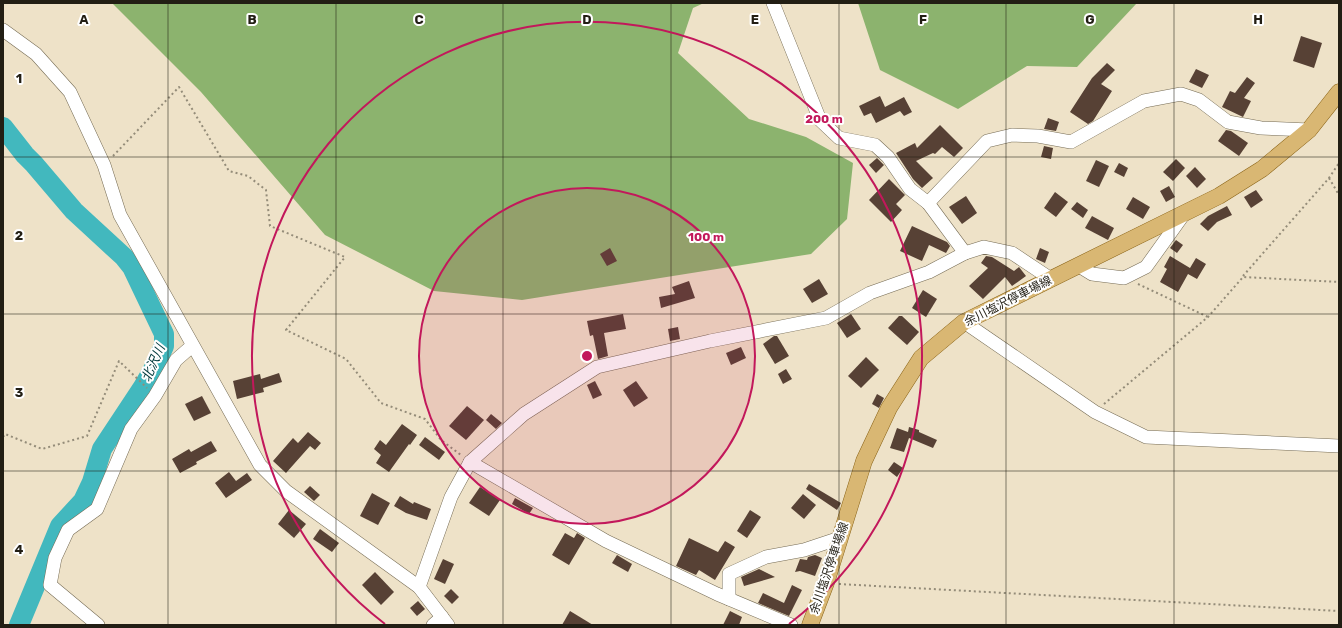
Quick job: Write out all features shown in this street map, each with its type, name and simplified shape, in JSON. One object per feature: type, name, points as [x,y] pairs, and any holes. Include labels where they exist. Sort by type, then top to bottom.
[{"type":"main road","name":"余川塩沢停車場線","points":[[810,625],[826,583],[864,461],[889,408],[921,358],[964,322],[1184,214],[1219,196],[1262,169],[1309,130],[1339,92]]},
{"type":"street","points":[[773,3],[820,120],[839,138],[875,145],[888,158],[910,190],[928,203],[965,253]]},
{"type":"street","points":[[3,30],[36,54],[70,92],[104,165],[120,215],[260,465],[286,490],[419,587],[441,622]]},
{"type":"street","points":[[928,203],[987,141],[1012,135],[1038,136],[1071,142],[1144,101],[1181,94],[1200,100],[1228,122],[1261,128],[1309,130]]},
{"type":"street","points":[[1079,266],[1092,274],[1124,278],[1146,267],[1184,214]]},
{"type":"street","points":[[419,587],[451,497],[470,462],[524,414],[597,367],[710,341],[826,318],[870,293],[929,272],[965,253],[984,247],[1012,253],[1051,279]]},
{"type":"street","points":[[964,322],[1095,412],[1146,438],[1339,446]]},
{"type":"street","points":[[98,625],[50,585],[55,558],[68,530],[97,509],[131,429],[155,396],[176,360],[192,346]]},
{"type":"street","points":[[470,462],[606,541],[729,599],[790,625]]},
{"type":"street","points":[[729,599],[729,574],[766,557],[804,550],[840,538]]},
{"type":"path","points":[[104,165],[179,87],[229,171],[248,176],[266,190],[270,226],[344,257],[286,330],[346,359],[381,403],[425,419],[441,440],[470,462]]},
{"type":"path","points":[[1095,412],[1208,317],[1329,178],[1339,163]]},
{"type":"path","points":[[1329,178],[1339,195]]},
{"type":"path","points":[[1243,277],[1339,282]]},
{"type":"path","points":[[1124,278],[1208,317]]},
{"type":"path","points":[[3,437],[5,434],[42,449],[87,436],[119,361],[155,396]]},
{"type":"path","points":[[826,583],[1339,611]]},
{"type":"green space","points":[[112,3],[704,3],[693,8],[678,53],[749,119],[806,137],[853,163],[847,219],[811,254],[522,300],[434,291],[325,235],[201,92]]},
{"type":"green space","points":[[858,3],[1137,3],[1077,67],[1027,66],[958,109],[880,70]]},
{"type":"building","points":[[1301,36],[1322,43],[1314,68],[1293,61]]},
{"type":"building","points":[[1107,63],[1115,70],[1101,84],[1112,91],[1093,121],[1088,124],[1070,112],[1092,78]]},
{"type":"building","points":[[1196,69],[1209,75],[1202,88],[1189,82]]},
{"type":"building","points":[[1247,77],[1255,83],[1244,98],[1251,101],[1243,117],[1222,107],[1230,91],[1235,93]]},
{"type":"building","points":[[880,96],[885,107],[904,97],[912,112],[904,116],[900,111],[876,123],[871,113],[864,116],[859,106]]},
{"type":"building","points":[[1048,118],[1059,122],[1056,131],[1044,129]]},
{"type":"building","points":[[940,125],[963,148],[954,157],[942,147],[935,154],[933,153],[916,161],[933,178],[922,188],[913,179],[896,153],[915,143],[917,148]]},
{"type":"building","points":[[1226,130],[1231,131],[1248,143],[1239,156],[1218,141]]},
{"type":"building","points":[[1044,146],[1053,148],[1051,159],[1041,157]]},
{"type":"building","points":[[877,158],[884,165],[876,173],[869,165]]},
{"type":"building","points":[[1176,159],[1185,168],[1173,181],[1163,172]]},
{"type":"building","points":[[1096,160],[1109,166],[1099,187],[1086,181]]},
{"type":"building","points":[[1119,163],[1128,168],[1124,177],[1114,172]]},
{"type":"building","points":[[1195,167],[1206,179],[1197,188],[1186,176]]},
{"type":"building","points":[[889,179],[905,195],[896,204],[902,210],[891,222],[869,200]]},
{"type":"building","points":[[1169,186],[1175,197],[1166,202],[1160,191]]},
{"type":"building","points":[[1256,190],[1263,200],[1251,208],[1244,197]]},
{"type":"building","points":[[1055,192],[1068,202],[1056,217],[1044,208]]},
{"type":"building","points":[[966,196],[977,213],[962,224],[949,207]]},
{"type":"building","points":[[1133,197],[1150,207],[1143,219],[1126,209]]},
{"type":"building","points":[[1077,202],[1088,210],[1083,218],[1071,209]]},
{"type":"building","points":[[1227,206],[1232,215],[1217,222],[1208,231],[1200,224],[1208,216]]},
{"type":"building","points":[[1092,216],[1114,228],[1108,240],[1085,228]]},
{"type":"building","points":[[912,226],[947,242],[950,246],[946,253],[929,245],[922,261],[900,251]]},
{"type":"building","points":[[1176,240],[1183,245],[1177,253],[1170,248]]},
{"type":"building","points":[[610,248],[617,261],[607,266],[600,254]]},
{"type":"building","points":[[1040,248],[1049,252],[1045,263],[1036,259]]},
{"type":"building","points":[[986,256],[992,257],[1014,271],[1019,267],[1026,276],[1012,286],[1005,277],[983,299],[969,286],[988,268],[981,263]]},
{"type":"building","points":[[1170,256],[1190,268],[1196,258],[1206,264],[1197,279],[1188,274],[1178,292],[1160,282],[1167,269],[1164,267]]},
{"type":"building","points":[[819,279],[828,294],[812,303],[803,289]]},
{"type":"building","points":[[689,281],[695,298],[661,308],[659,297],[675,294],[672,287]]},
{"type":"building","points":[[923,290],[937,299],[926,317],[912,308]]},
{"type":"building","points":[[623,314],[626,329],[604,333],[608,356],[598,359],[593,335],[590,336],[587,321]]},
{"type":"building","points":[[851,314],[861,329],[847,338],[837,323]]},
{"type":"building","points":[[899,316],[902,316],[919,332],[907,345],[888,328]]},
{"type":"building","points":[[678,327],[680,339],[670,341],[668,329]]},
{"type":"building","points":[[774,336],[777,336],[789,356],[775,364],[763,344]]},
{"type":"building","points":[[741,347],[746,358],[731,365],[726,353]]},
{"type":"building","points":[[866,357],[879,370],[861,388],[848,376]]},
{"type":"building","points":[[786,369],[792,379],[783,384],[778,374]]},
{"type":"building","points":[[279,373],[282,382],[263,388],[264,392],[237,399],[233,381],[260,374],[261,379]]},
{"type":"building","points":[[595,381],[602,395],[593,399],[587,385]]},
{"type":"building","points":[[636,381],[648,398],[634,407],[623,390]]},
{"type":"building","points":[[877,394],[884,398],[879,408],[872,404]]},
{"type":"building","points":[[202,396],[211,413],[194,421],[185,404]]},
{"type":"building","points":[[467,406],[484,420],[466,440],[449,426]]},
{"type":"building","points":[[491,414],[502,423],[496,429],[486,420]]},
{"type":"building","points":[[402,424],[417,435],[389,472],[376,463],[381,455],[374,449],[380,440],[386,445]]},
{"type":"building","points":[[909,427],[919,430],[919,432],[937,440],[933,448],[909,438],[904,452],[890,448],[897,428],[908,432]]},
{"type":"building","points":[[308,432],[321,443],[315,450],[310,446],[286,473],[273,461],[293,438],[298,443]]},
{"type":"building","points":[[425,437],[445,452],[439,460],[419,445]]},
{"type":"building","points":[[211,441],[217,451],[196,462],[197,464],[180,473],[172,459],[189,449],[191,452]]},
{"type":"building","points":[[894,462],[903,468],[897,477],[888,470]]},
{"type":"building","points":[[229,472],[236,481],[247,473],[252,480],[226,498],[215,483]]},
{"type":"building","points":[[809,484],[841,503],[837,510],[806,489]]},
{"type":"building","points":[[310,486],[320,495],[314,501],[304,492]]},
{"type":"building","points":[[480,487],[500,500],[489,516],[469,503]]},
{"type":"building","points":[[372,493],[390,503],[378,525],[360,516]]},
{"type":"building","points":[[803,494],[816,505],[804,519],[791,508]]},
{"type":"building","points":[[400,496],[413,504],[414,502],[431,509],[427,520],[406,513],[394,506]]},
{"type":"building","points":[[515,498],[533,508],[529,514],[512,504]]},
{"type":"building","points":[[289,510],[306,524],[294,538],[278,524]]},
{"type":"building","points":[[750,510],[761,517],[747,538],[737,531]]},
{"type":"building","points":[[320,529],[339,543],[332,552],[313,539]]},
{"type":"building","points":[[565,533],[574,538],[577,533],[585,538],[569,565],[552,555]]},
{"type":"building","points":[[689,538],[718,552],[725,541],[735,547],[715,580],[699,570],[696,575],[676,566]]},
{"type":"building","points":[[617,555],[632,564],[628,572],[612,563]]},
{"type":"building","points":[[815,555],[822,558],[815,576],[800,571],[795,572],[800,559],[807,560],[808,557]]},
{"type":"building","points":[[443,559],[454,564],[445,584],[434,579]]},
{"type":"building","points":[[759,569],[775,577],[744,586],[741,577]]},
{"type":"building","points":[[375,572],[394,592],[381,605],[362,585]]},
{"type":"building","points":[[792,585],[802,590],[789,616],[758,603],[763,593],[784,603]]},
{"type":"building","points":[[451,589],[459,597],[452,604],[444,596]]},
{"type":"building","points":[[418,601],[425,609],[417,616],[410,608]]},
{"type":"building","points":[[570,611],[593,625],[562,625]]},
{"type":"building","points":[[730,611],[742,617],[739,625],[723,625]]},
{"type":"waterway","name":"北沢川","points":[[3,127],[25,155],[74,211],[124,257],[132,267],[164,334],[164,346],[154,368],[102,449],[92,482],[83,501],[60,526],[19,625]]}]
